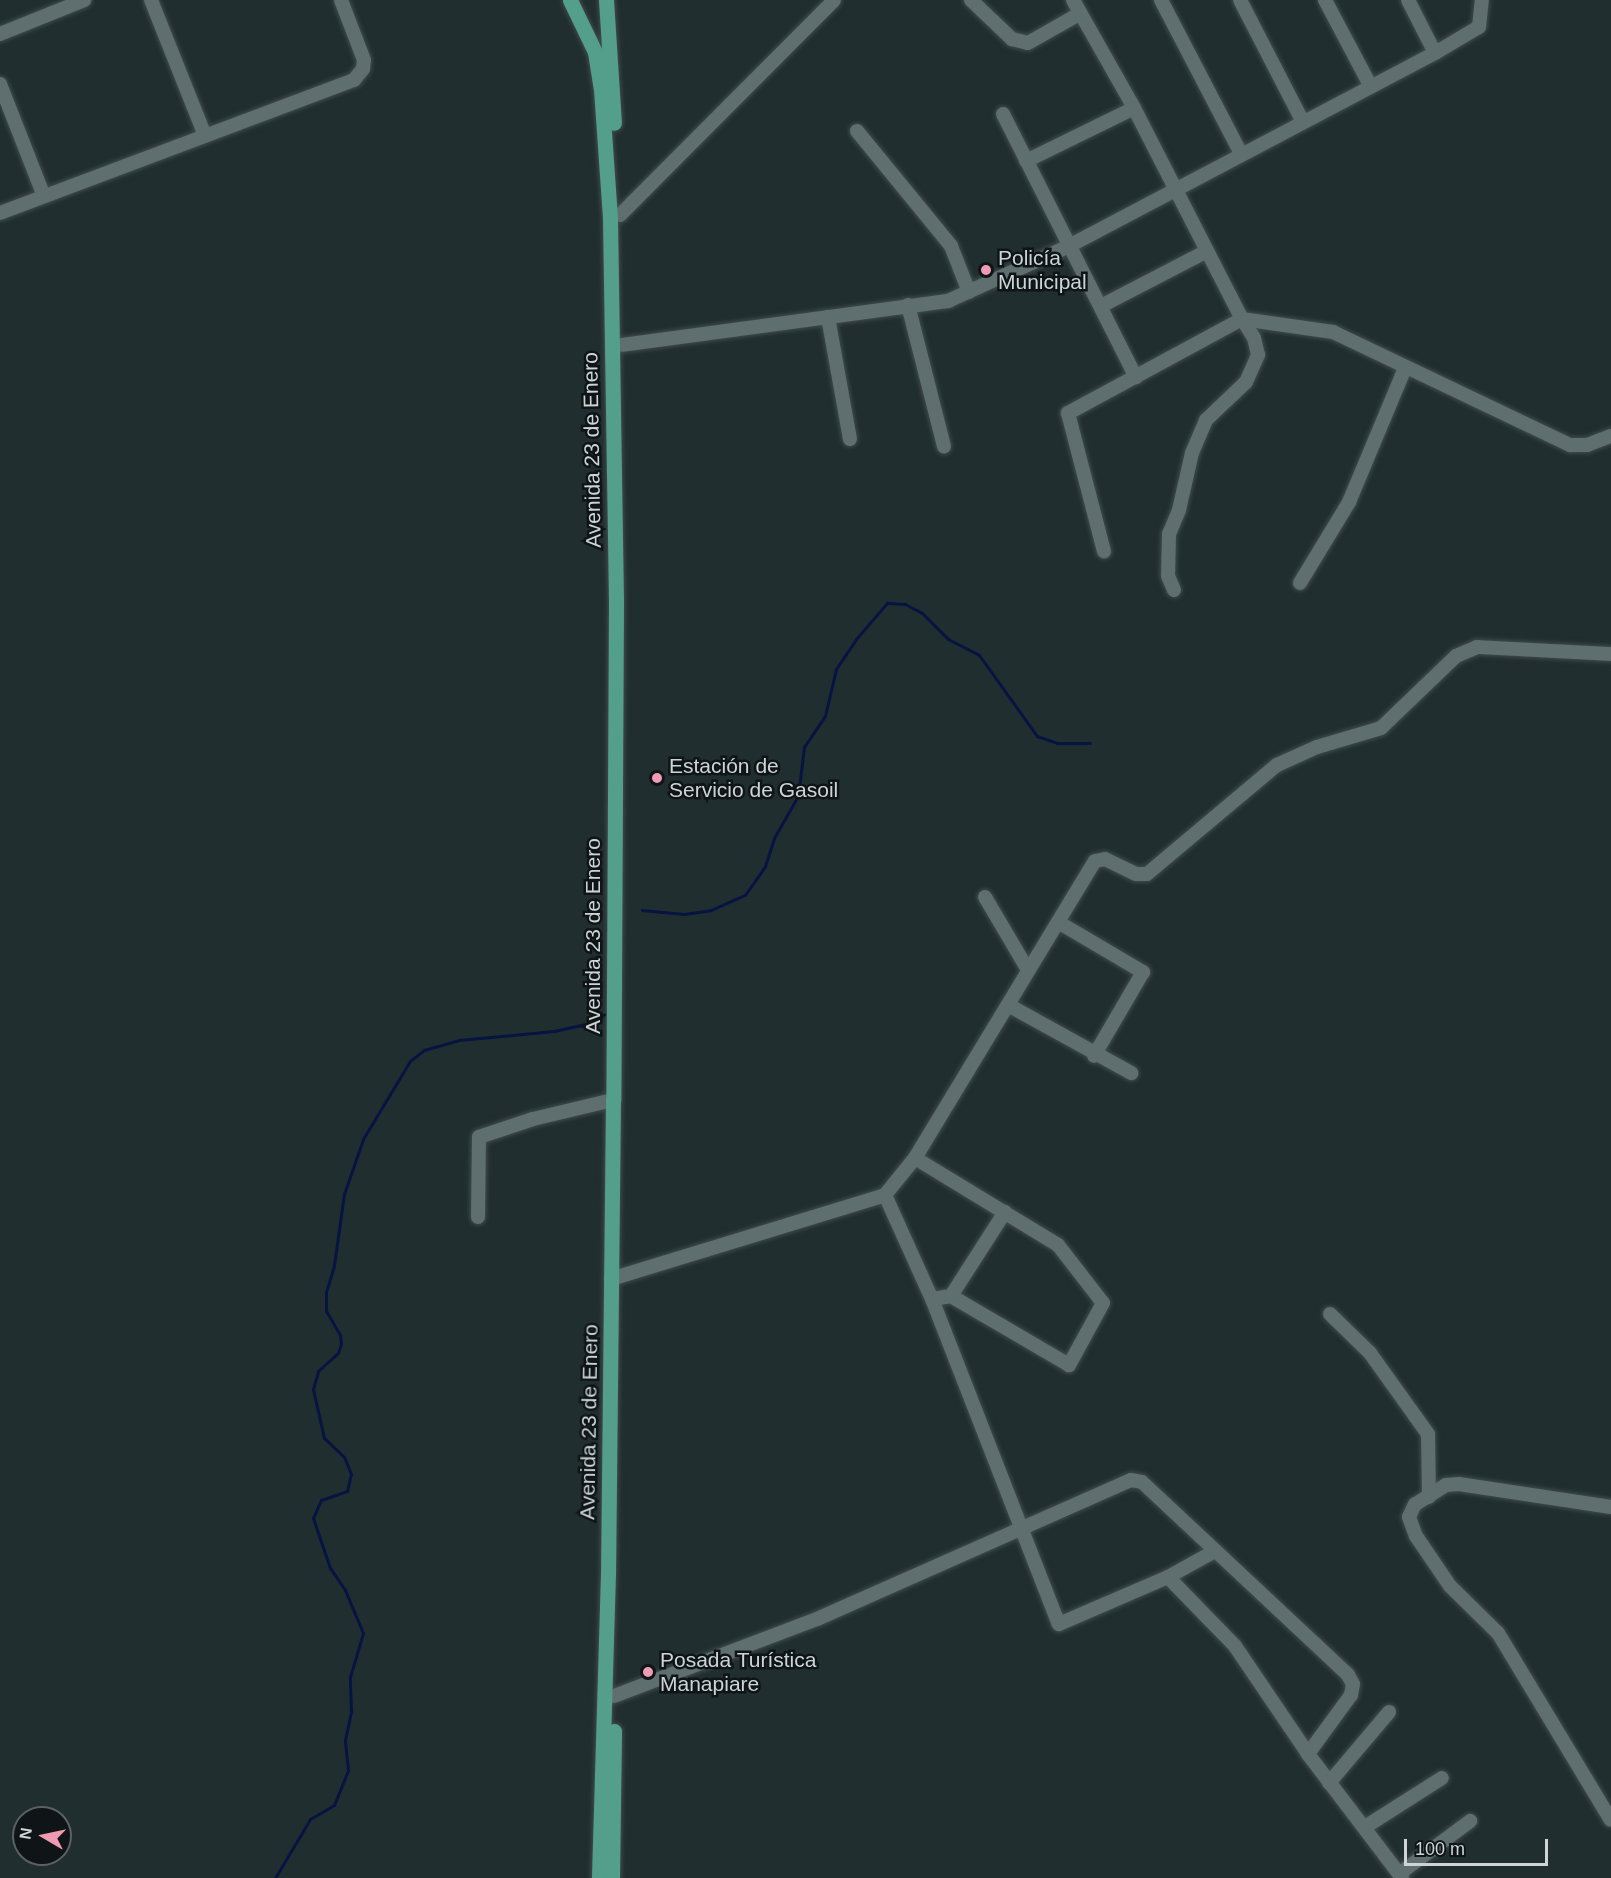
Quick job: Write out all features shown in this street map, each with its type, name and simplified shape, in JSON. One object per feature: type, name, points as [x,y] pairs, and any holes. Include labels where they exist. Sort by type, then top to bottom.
[{"type":"main road","name":"Avenida 23 de Enero","points":[[570,0],[598,67],[610,218],[616,603],[613,1100],[616,1279],[612,1878]]},
{"type":"main road","name":"Avenida 23 de Enero","points":[[599,1878],[616,1279],[625,787],[620,214],[606,0]]},
{"type":"street","points":[[0,34],[84,0]]},
{"type":"street","points":[[151,0],[205,136]]},
{"type":"street","points":[[0,213],[358,77],[364,60],[341,0]]},
{"type":"street","points":[[620,214],[834,0]]},
{"type":"street","points":[[971,0],[1012,39],[1028,43],[1079,14]]},
{"type":"street","points":[[1073,0],[1134,108],[1242,319],[1254,338],[1258,355],[1246,382],[1206,420],[1192,453],[1179,510],[1168,534],[1168,576],[1174,590]]},
{"type":"street","points":[[1161,0],[1241,154]]},
{"type":"street","points":[[1240,0],[1302,122]]},
{"type":"street","points":[[1325,0],[1371,87]]},
{"type":"street","points":[[1408,0],[1435,53]]},
{"type":"street","points":[[622,345],[948,301],[1069,246],[1435,53],[1479,27],[1482,0]]},
{"type":"street","points":[[0,84],[44,196]]},
{"type":"street","points":[[1026,161],[1134,108]]},
{"type":"street","points":[[1003,114],[1136,377]]},
{"type":"street","points":[[857,131],[951,246],[969,292]]},
{"type":"street","points":[[1101,306],[1208,251]]},
{"type":"street","points":[[908,305],[944,446]]},
{"type":"street","points":[[828,317],[850,440]]},
{"type":"street","points":[[1104,551],[1068,413],[1242,319],[1333,332],[1551,439],[1587,445],[1611,436]]},
{"type":"street","points":[[1300,583],[1349,502],[1406,368]]},
{"type":"street","points":[[616,1279],[885,1195],[915,1158],[1095,861],[1105,859],[1136,874],[1147,874],[1277,765],[1317,747],[1381,728],[1456,656],[1477,647],[1504,646],[1611,654]]},
{"type":"street","points":[[985,897],[1028,970]]},
{"type":"street","points":[[1058,922],[1143,972],[1094,1056]]},
{"type":"street","points":[[1008,1005],[1094,1056],[1131,1073]]},
{"type":"street","points":[[478,1217],[479,1137],[532,1119],[613,1100]]},
{"type":"street","points":[[915,1158],[1058,1245],[1104,1303],[1069,1365],[951,1296],[932,1299]]},
{"type":"street","points":[[885,1195],[932,1299],[1059,1624],[1168,1577],[1215,1551]]},
{"type":"street","points":[[951,1296],[1005,1212]]},
{"type":"street","points":[[1330,1314],[1370,1353],[1428,1434],[1429,1497]]},
{"type":"street","points":[[614,1696],[818,1619],[1131,1479],[1142,1482],[1353,1684],[1351,1695],[1308,1754]]},
{"type":"street","points":[[1609,1811],[1498,1633],[1450,1586],[1416,1536],[1409,1517],[1415,1504],[1446,1485],[1459,1484],[1611,1507]]},
{"type":"street","points":[[1168,1577],[1235,1646],[1308,1754],[1401,1876],[1470,1821]]},
{"type":"street","points":[[1329,1783],[1389,1712]]},
{"type":"street","points":[[1365,1827],[1443,1778]]},
{"type":"waterway","points":[[642,910],[684,914],[711,910],[745,895],[765,866],[774,838],[798,796],[804,747],[825,716],[836,669],[856,639],[887,603],[905,604],[922,613],[948,639],[979,655],[1037,736],[1057,743],[1090,743]]},
{"type":"waterway","points":[[607,931],[608,911]]},
{"type":"waterway","points":[[275,1878],[310,1819],[334,1805],[348,1770],[345,1740],[351,1711],[350,1677],[363,1633],[345,1590],[330,1568],[313,1518],[321,1500],[347,1491],[351,1474],[344,1457],[324,1438],[313,1389],[318,1371],[338,1353],[341,1344],[340,1335],[326,1311],[326,1292],[334,1265],[344,1194],[363,1139],[410,1061],[424,1050],[459,1040],[554,1031],[595,1022],[607,1013]]},
{"type":"place","name":"Policía Municipal","points":[[986,270]]},
{"type":"place","name":"Estación de Servicio de Gasoil","points":[[657,778]]},
{"type":"place","name":"Posada Turística Manapiare","points":[[648,1672]]}]
